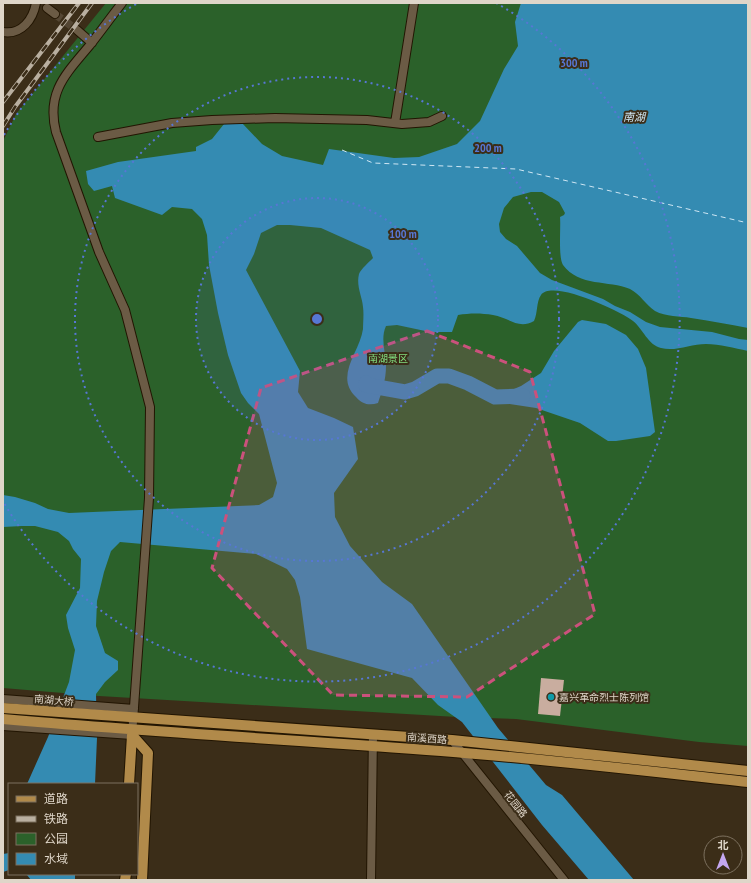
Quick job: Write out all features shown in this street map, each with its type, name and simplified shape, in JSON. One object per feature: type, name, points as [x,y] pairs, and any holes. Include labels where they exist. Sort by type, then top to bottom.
[{"type":"main road","name":"南湖大桥","points":[[3,708],[105,711]]},
{"type":"main road","name":"南溪西路","points":[[105,711],[457,740],[748,771]]},
{"type":"main road","points":[[3,719],[103,730]]},
{"type":"main road","name":"南溪西路","points":[[103,730],[373,746],[463,753],[537,759],[748,782]]},
{"type":"main road","points":[[129,783],[132,732]]},
{"type":"main road","points":[[132,732],[148,753],[142,880]]},
{"type":"street","points":[[3,32],[15,32],[27,24],[33,14],[36,3]]},
{"type":"street","points":[[122,3],[63,78],[54,100],[53,112],[54,125],[100,252],[125,310],[150,408],[149,498],[132,732]]},
{"type":"street","points":[[395,123],[414,3]]},
{"type":"street","points":[[47,8],[55,14]]},
{"type":"street","points":[[76,30],[92,43]]},
{"type":"street","points":[[98,137],[172,123],[212,120],[275,118],[367,120],[395,123],[429,122],[442,116]]},
{"type":"street","points":[[3,700],[52,703],[105,711]]},
{"type":"street","points":[[3,726],[103,730]]},
{"type":"street","points":[[371,880],[373,734]]},
{"type":"street","name":"花园路","points":[[457,740],[463,753],[564,880]]},
{"type":"highlighted area","points":[[427,331],[530,372],[595,614],[467,697],[333,695],[212,568],[261,388]]},
{"type":"green space","name":"南湖景区","points":[[106,3],[748,3],[748,746],[699,742],[516,719],[457,717],[99,696],[3,688],[3,141],[16,114]]},
{"type":"water","name":"南湖","points":[[521,3],[748,3],[748,328],[664,314],[655,311],[630,289],[577,277],[563,265],[561,261],[560,217],[565,213],[559,202],[542,192],[531,192],[513,197],[504,208],[499,224],[500,232],[506,239],[517,246],[540,273],[552,280],[603,299],[630,312],[646,322],[660,327],[712,332],[748,340],[748,351],[711,344],[700,344],[672,349],[661,348],[649,340],[637,324],[615,310],[572,294],[558,291],[548,291],[539,298],[534,321],[528,323],[518,324],[489,314],[467,314],[458,315],[452,332],[430,332],[397,325],[386,326],[383,336],[386,361],[385,381],[378,403],[369,404],[363,403],[356,397],[350,389],[347,381],[350,364],[361,338],[363,329],[363,310],[358,278],[363,268],[373,258],[370,250],[321,228],[277,225],[261,233],[254,254],[246,270],[300,371],[298,392],[308,408],[353,427],[358,459],[334,493],[335,517],[350,546],[382,582],[412,604],[498,728],[546,785],[562,795],[634,880],[589,880],[542,825],[462,722],[438,705],[412,678],[307,649],[300,597],[295,580],[287,569],[256,554],[120,542],[111,551],[97,601],[96,626],[105,653],[118,661],[118,670],[105,682],[96,694],[97,738],[95,783],[27,783],[48,737],[69,682],[75,650],[68,628],[66,615],[80,588],[81,559],[69,541],[58,532],[35,526],[3,527],[3,495],[35,503],[48,509],[69,513],[259,505],[273,497],[277,483],[259,414],[241,393],[228,355],[218,313],[209,265],[207,235],[202,219],[192,209],[172,207],[162,215],[115,198],[112,186],[94,191],[88,184],[86,171],[118,162],[196,151],[196,147],[212,139],[224,124],[242,123],[262,144],[282,156],[323,165],[329,149],[394,158],[419,157],[457,144],[480,121],[504,69],[518,46],[515,22]]},
{"type":"water","points":[[582,320],[606,324],[626,335],[638,349],[646,368],[655,432],[650,436],[608,441],[580,423],[536,408],[504,403],[502,394],[521,386],[541,373],[554,351],[578,322]]},
{"type":"water","points":[[8,853],[8,870],[3,872],[3,854]]},
{"type":"water","points":[[27,875],[75,875],[75,880],[31,880]]},
{"type":"building","name":"嘉兴革命烈士陈列馆","points":[[541,678],[564,680],[560,716],[538,714]]},
{"type":"waterway","points":[[366,383],[366,385],[405,392],[415,389],[437,376],[449,376],[468,383],[495,397],[523,396]]},
{"type":"ferry route","points":[[342,150],[373,163],[516,169],[748,223]]},
{"type":"tunnel","points":[[55,14],[77,30]]},
{"type":"railway","points":[[3,102],[79,3]]},
{"type":"railway","points":[[3,126],[15,107],[92,3]]},
{"type":"place","name":"嘉兴革命烈士陈列馆","points":[[551,697]]}]
